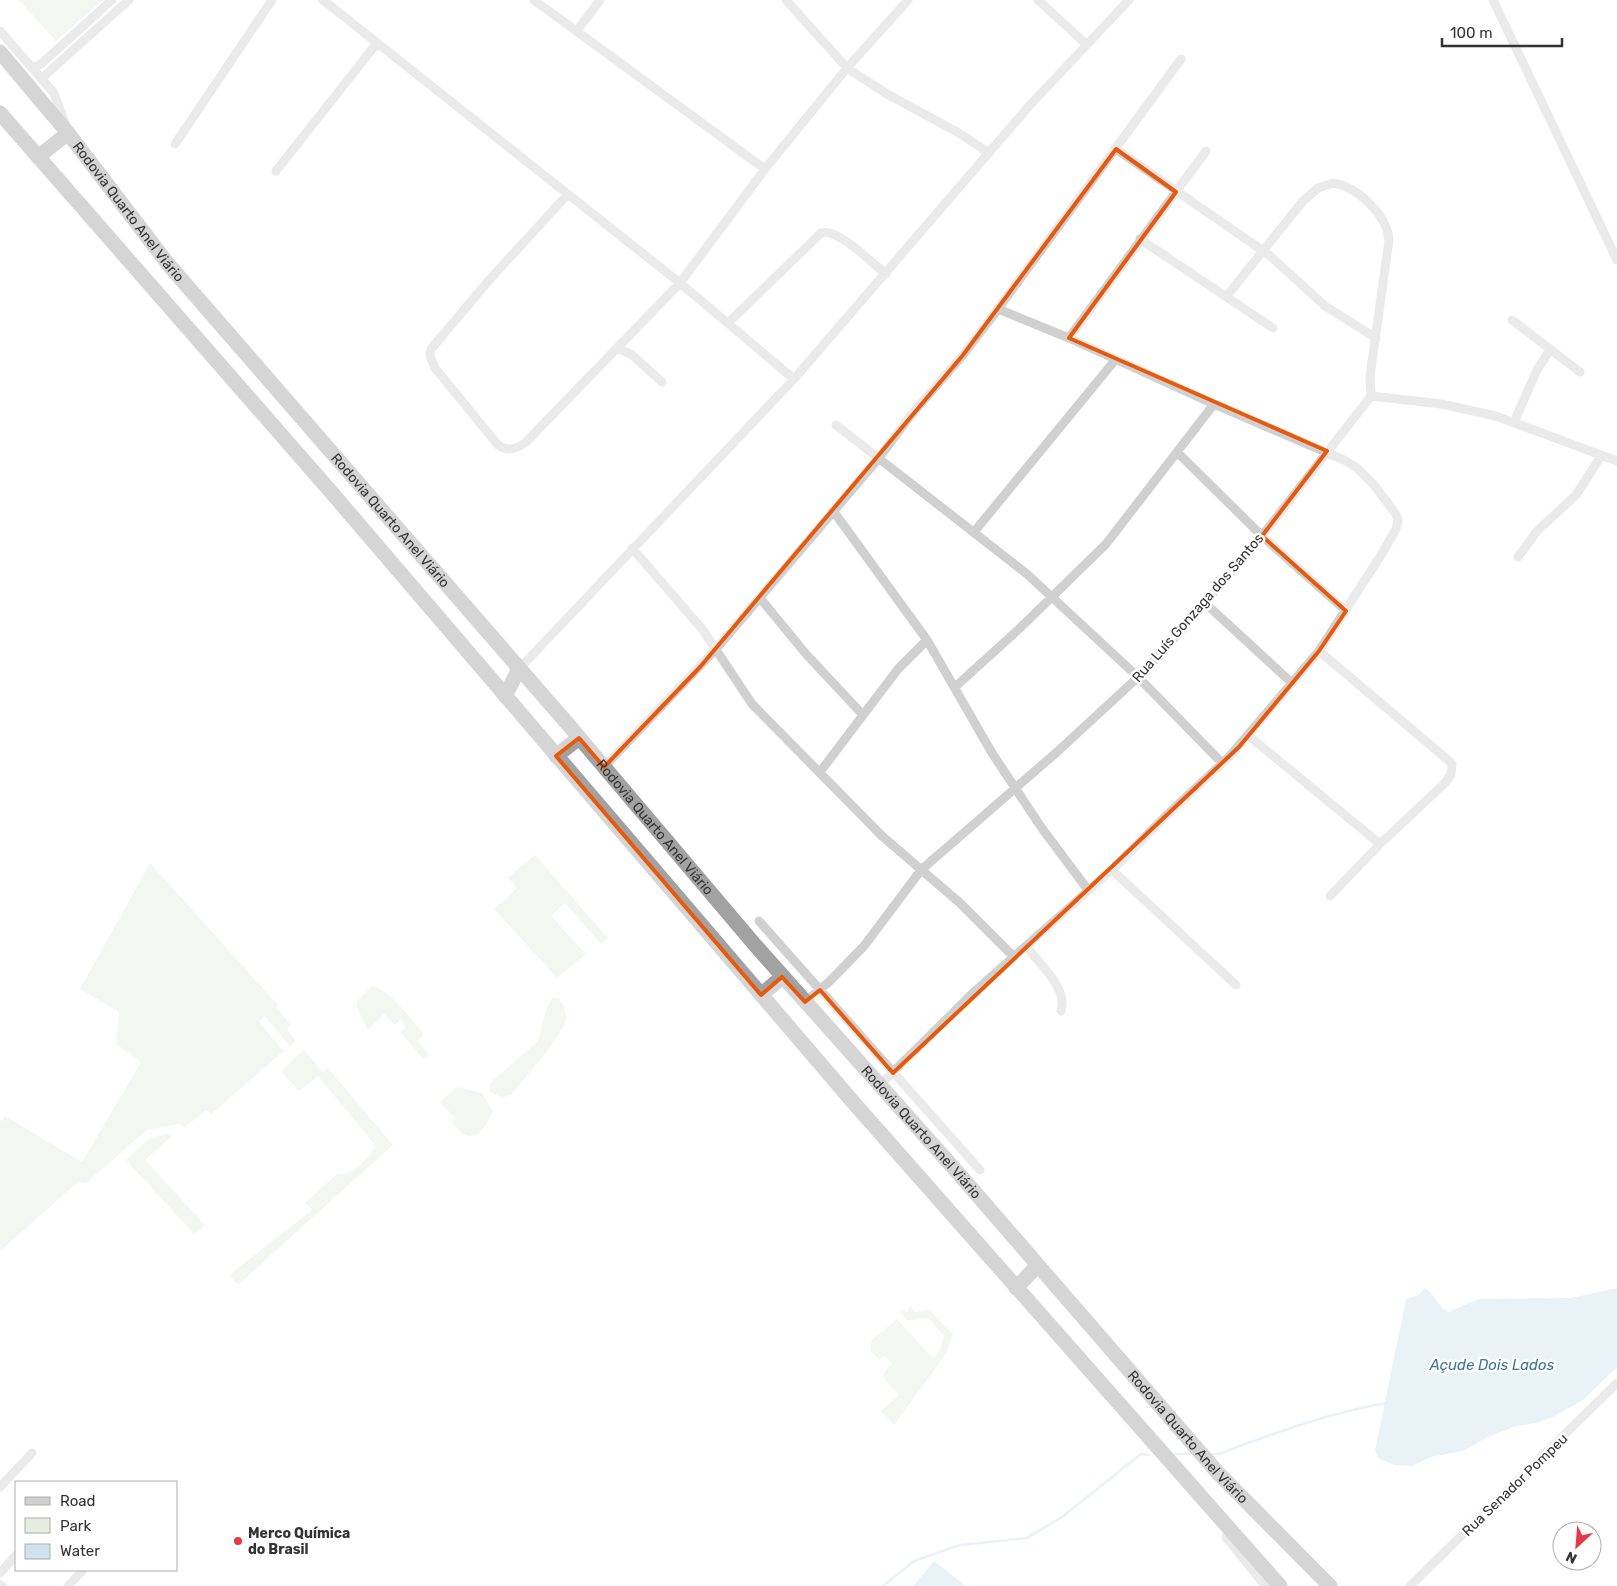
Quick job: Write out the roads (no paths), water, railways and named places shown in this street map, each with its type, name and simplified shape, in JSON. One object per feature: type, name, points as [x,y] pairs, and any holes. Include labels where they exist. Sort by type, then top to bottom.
[{"type":"highway","name":"Rodovia Quarto Anel Viário","points":[[0,52],[68,134],[168,264],[579,738],[782,976],[1218,1472],[1330,1586]]},
{"type":"highway","name":"Rodovia Quarto Anel Viário","points":[[0,113],[319,478],[761,995],[1016,1288],[1280,1586]]},
{"type":"highway","points":[[38,157],[68,134]]},
{"type":"highway","points":[[505,696],[519,669]]},
{"type":"highway","points":[[556,756],[579,738]]},
{"type":"highway","points":[[761,995],[782,976]]},
{"type":"highway","points":[[1016,1288],[1036,1266]]},
{"type":"street","points":[[33,68],[41,64],[112,0]]},
{"type":"street","points":[[42,78],[129,0]]},
{"type":"street","points":[[174,144],[272,0]]},
{"type":"street","points":[[323,0],[680,283],[794,379]]},
{"type":"street","points":[[534,0],[765,168]]},
{"type":"street","points":[[577,31],[600,0]]},
{"type":"street","points":[[786,0],[847,68],[886,94],[959,133],[989,153]]},
{"type":"street","points":[[568,194],[431,349],[432,362],[498,446],[507,450],[520,447],[526,442],[680,283],[765,168],[847,68],[908,0]]},
{"type":"street","points":[[1038,0],[1086,44]]},
{"type":"street","points":[[519,669],[794,379],[989,153],[1086,44],[1129,0]]},
{"type":"street","points":[[1493,0],[1617,260]]},
{"type":"street","points":[[0,31],[42,78],[58,102],[68,134]]},
{"type":"street","points":[[276,171],[377,43]]},
{"type":"street","points":[[604,767],[716,649],[834,512],[879,458],[910,416],[963,355],[1181,59]]},
{"type":"street","points":[[1116,149],[1262,250],[1325,306],[1376,338]]},
{"type":"street","points":[[1069,338],[1206,151]]},
{"type":"street","points":[[1226,297],[1294,212],[1318,188],[1333,183],[1351,188],[1359,194],[1389,231],[1389,249],[1370,376],[1371,396],[1441,404],[1514,422],[1617,461]]},
{"type":"street","points":[[728,323],[822,232],[828,231],[839,236],[886,274]]},
{"type":"street","points":[[1140,239],[1272,328]]},
{"type":"street","points":[[879,1086],[1014,957],[1112,870],[1249,736],[1319,651],[1391,539],[1398,520],[1382,493],[1357,468],[1327,451],[1214,404],[1069,338],[998,309]]},
{"type":"street","points":[[1512,320],[1549,351],[1580,372]]},
{"type":"street","points":[[618,348],[632,356],[662,382]]},
{"type":"street","points":[[1514,422],[1537,370],[1549,351]]},
{"type":"street","points":[[974,532],[1116,359]]},
{"type":"street","name":"Rua Luís Gonzaga dos Santos","points":[[805,1002],[820,990],[864,946],[921,870],[1138,678],[1262,536],[1371,396]]},
{"type":"street","points":[[955,687],[1053,597],[1106,544],[1214,404]]},
{"type":"street","points":[[836,426],[1027,574],[1138,678],[1222,763]]},
{"type":"street","points":[[1178,453],[1262,536],[1346,610]]},
{"type":"street","points":[[1518,557],[1537,531],[1576,495],[1601,456]]},
{"type":"street","points":[[834,512],[927,640],[1015,788],[1088,890]]},
{"type":"street","points":[[632,548],[682,603],[716,649],[752,704],[882,836],[960,903],[1014,957]]},
{"type":"street","points":[[760,598],[806,654],[862,715]]},
{"type":"street","points":[[1204,603],[1292,683]]},
{"type":"street","points":[[820,772],[908,657],[927,640]]},
{"type":"street","points":[[1319,651],[1396,714],[1452,764],[1451,774],[1445,783],[1380,844],[1330,896]]},
{"type":"street","points":[[1249,736],[1380,844]]},
{"type":"street","points":[[1112,870],[1236,985]]},
{"type":"street","points":[[759,921],[980,1170]]},
{"type":"street","points":[[1027,947],[1061,992],[1063,1003],[1061,1011]]},
{"type":"street","name":"Rua Senador Pompeu","points":[[1410,1586],[1617,1383]]},
{"type":"street","points":[[1156,1445],[1267,1586]]},
{"type":"street","points":[[0,1486],[32,1453]]},
{"type":"street","points":[[0,1573],[15,1556]]},
{"type":"street","points":[[68,1586],[82,1571]]},
{"type":"water","name":"Açude Dois Lados","points":[[1425,1288],[1441,1307],[1448,1312],[1479,1299],[1571,1298],[1617,1288],[1617,1367],[1583,1400],[1553,1417],[1536,1423],[1513,1427],[1488,1437],[1463,1451],[1431,1457],[1412,1466],[1395,1465],[1379,1459],[1375,1451],[1406,1299],[1418,1295]]},
{"type":"water","points":[[934,1561],[966,1586],[913,1586]]},
{"type":"waterway","points":[[1212,1454],[1219,1454],[1323,1418],[1386,1403]]},
{"type":"waterway","points":[[883,1586],[914,1561],[960,1545],[1027,1538],[1062,1517],[1141,1454],[1149,1455]]},
{"type":"waterway","points":[[1175,1454],[1189,1454]]},
{"type":"place","name":"Merco Química do Brasil","points":[[238,1541]]}]
